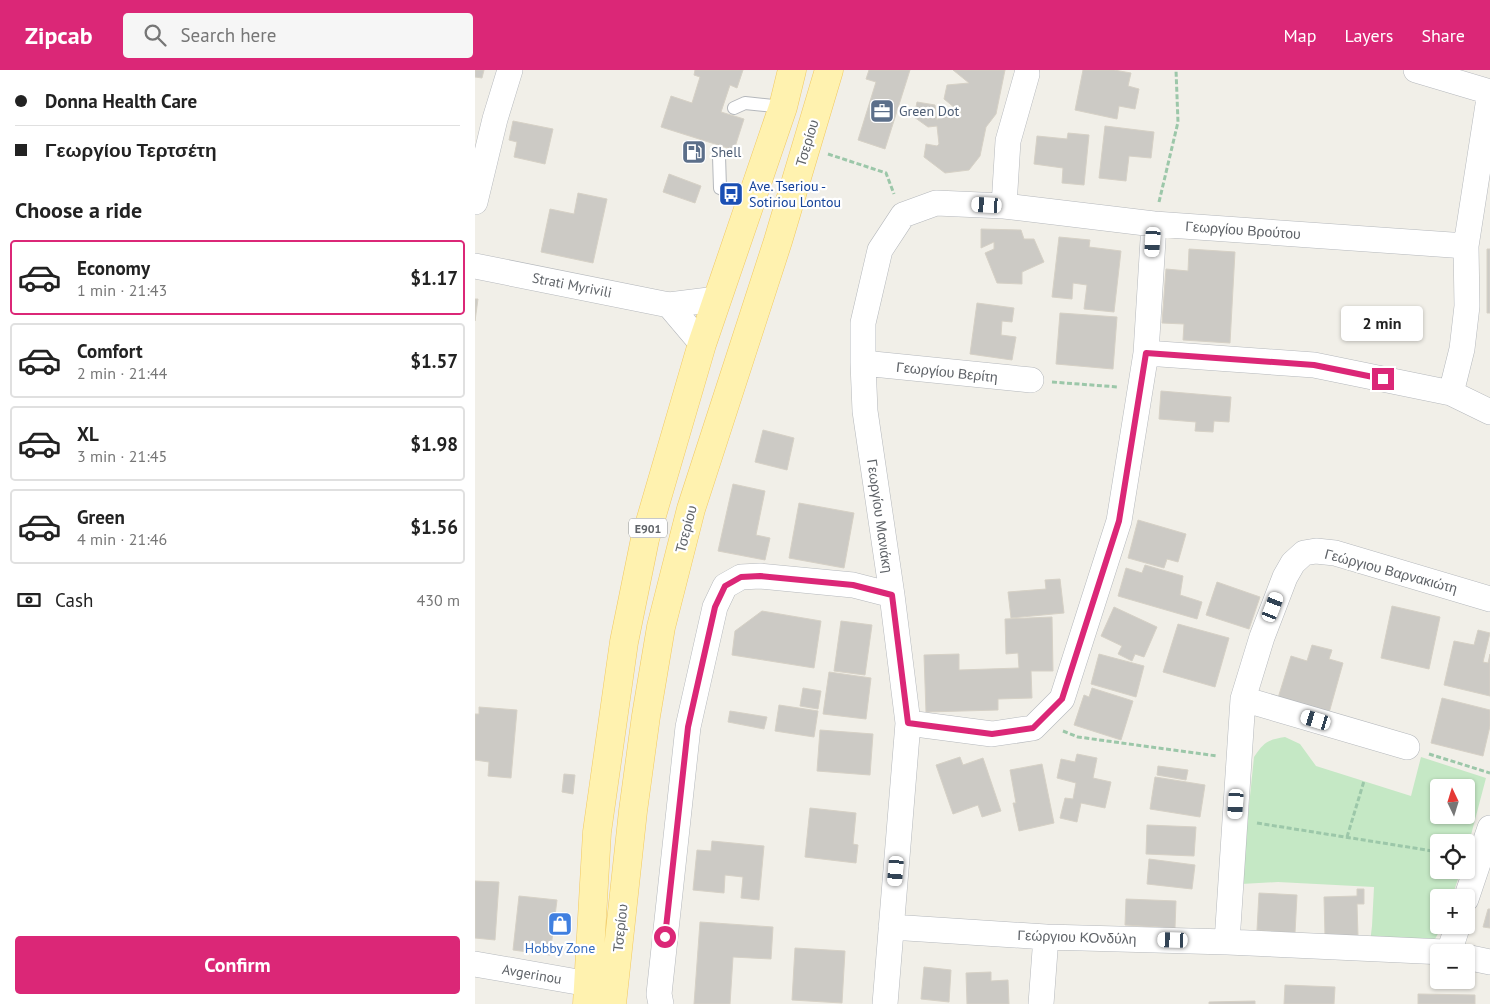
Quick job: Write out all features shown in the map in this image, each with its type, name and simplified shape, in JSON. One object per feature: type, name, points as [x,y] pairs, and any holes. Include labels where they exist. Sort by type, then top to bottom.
[{"type":"main road","name":"Τσερίου","points":[[588,994],[597,832],[624,642],[645,540],[702,344],[783,107],[792,70]]},
{"type":"main road","name":"Τσερίου","points":[[612,1004],[633,811],[661,627],[691,509],[757,306],[829,70]]},
{"type":"street","points":[[475,202],[485,116],[510,70]]},
{"type":"street","points":[[1417,70],[1490,92],[1467,246],[1467,306],[1462,349],[1451,393]]},
{"type":"street","points":[[1004,206],[1008,141],[1027,74]]},
{"type":"street","name":"Γεωργίου Βρούτου","points":[[903,215],[937,203],[1004,206],[1154,224],[1467,246]]},
{"type":"street","name":"Γεωργίου Μανιάκη","points":[[885,1004],[908,723],[892,595],[865,411],[863,323],[880,250],[903,215]]},
{"type":"street","points":[[908,723],[992,734],[1033,728],[1062,699],[1119,521],[1146,353],[1154,224]]},
{"type":"street","name":"Strati Myrivili","points":[[475,266],[669,305],[717,299]]},
{"type":"street","points":[[669,305],[702,344]]},
{"type":"street","points":[[1146,353],[1314,365],[1451,393],[1490,412]]},
{"type":"street","name":"Γεωργίου Βερίτη","points":[[863,364],[1031,380]]},
{"type":"street","name":"Γεώργιου Βαρνακιώτη","points":[[1227,942],[1243,699],[1262,637],[1285,577],[1293,563],[1304,553],[1316,551],[1335,553],[1490,599]]},
{"type":"street","points":[[661,1004],[659,994],[688,727],[715,607],[725,586],[741,577],[760,576],[853,585],[892,595]]},
{"type":"street","points":[[1243,699],[1407,747]]},
{"type":"street","points":[[1469,889],[1490,828]]},
{"type":"street","name":"Γεώργιου ΚΟνδύλη","points":[[891,927],[1046,937],[1227,942],[1430,951]]},
{"type":"street","points":[[1041,1004],[1046,937]]},
{"type":"street","points":[[1475,958],[1490,962]]},
{"type":"street","name":"Avgerinou","points":[[475,964],[588,994]]},
{"type":"lane","points":[[734,108],[745,103],[783,107]]},
{"type":"lane","points":[[719,156],[720,188],[750,201]]},
{"type":"path","points":[[1154,224],[1178,122],[1176,70]]},
{"type":"path","points":[[806,146],[886,173],[903,215]]},
{"type":"path","points":[[1031,380],[1140,388]]},
{"type":"path","points":[[1039,721],[1078,737],[1239,758]]},
{"type":"path","points":[[1407,747],[1490,773]]},
{"type":"path","points":[[1347,838],[1364,781]]},
{"type":"path","points":[[1248,822],[1430,851]]},
{"type":"green space","points":[[1285,737],[1300,744],[1316,766],[1411,796],[1421,757],[1486,778],[1475,820],[1475,779],[1430,779],[1430,824],[1474,824],[1471,834],[1430,834],[1430,879],[1458,879],[1455,889],[1430,889],[1430,934],[1438,934],[1435,939],[1418,945],[1370,943],[1374,887],[1278,882],[1241,884],[1254,757],[1270,741]]},
{"type":"building","points":[[475,70],[484,70],[482,78],[475,77]]},
{"type":"building","points":[[695,70],[743,70],[737,88],[730,85],[721,112],[744,119],[734,150],[661,127],[671,96],[692,103],[700,77],[694,75]]},
{"type":"building","name":"Green Dot","points":[[869,70],[910,70],[885,149],[858,140],[876,82],[866,79]]},
{"type":"building","points":[[953,70],[1005,70],[996,114],[986,127],[980,156],[969,170],[945,173],[924,157],[926,144],[937,146],[939,144],[937,126],[928,127],[914,117],[917,102],[935,105],[937,120],[941,115],[961,113],[944,99],[947,85],[969,83]]},
{"type":"building","points":[[1083,70],[1114,70],[1131,73],[1128,86],[1139,89],[1135,109],[1119,106],[1117,119],[1075,110]]},
{"type":"building","points":[[513,121],[553,129],[545,164],[514,157],[517,142],[509,140]]},
{"type":"building","points":[[1105,126],[1154,132],[1151,158],[1129,156],[1126,181],[1099,178]]},
{"type":"building","points":[[1068,133],[1089,135],[1084,185],[1062,183],[1063,168],[1034,164],[1037,136],[1067,139]]},
{"type":"building","points":[[669,174],[701,186],[695,203],[663,192]]},
{"type":"building","points":[[578,193],[607,199],[593,263],[541,252],[550,209],[574,214]]},
{"type":"building","points":[[981,229],[1021,230],[1024,239],[1034,239],[1044,262],[1022,272],[1022,284],[997,283],[985,253],[994,249],[994,242],[981,248]]},
{"type":"building","points":[[1059,237],[1090,240],[1089,247],[1121,251],[1114,312],[1084,309],[1087,285],[1073,283],[1072,299],[1052,297]]},
{"type":"building","points":[[1189,249],[1235,252],[1230,343],[1183,340],[1184,324],[1162,323],[1166,269],[1188,271]]},
{"type":"building","points":[[1487,249],[1490,249],[1490,313],[1487,313]]},
{"type":"building","points":[[475,299],[478,299],[475,321]]},
{"type":"building","points":[[977,303],[1014,308],[1012,322],[1002,321],[1001,335],[1016,337],[1012,360],[970,354]]},
{"type":"building","points":[[1060,313],[1117,317],[1113,369],[1056,364]]},
{"type":"building","points":[[1161,391],[1231,397],[1229,422],[1214,421],[1213,432],[1195,431],[1196,422],[1159,419]]},
{"type":"building","points":[[763,430],[794,438],[787,470],[755,462]]},
{"type":"building","points":[[733,484],[765,491],[756,535],[770,538],[765,560],[718,551]]},
{"type":"building","points":[[799,503],[854,513],[844,568],[789,558]]},
{"type":"building","points":[[1138,520],[1186,534],[1178,562],[1167,559],[1164,568],[1128,558]]},
{"type":"building","points":[[1145,565],[1183,576],[1180,595],[1202,602],[1197,619],[1118,596],[1126,568],[1142,573]]},
{"type":"building","points":[[1060,579],[1064,613],[1011,618],[1008,592],[1046,589],[1045,580]]},
{"type":"building","points":[[1217,582],[1260,597],[1249,629],[1206,615]]},
{"type":"building","points":[[1392,606],[1440,617],[1429,669],[1381,658]]},
{"type":"building","points":[[1114,607],[1157,627],[1144,657],[1135,654],[1132,661],[1118,654],[1122,646],[1101,636]]},
{"type":"building","points":[[762,611],[821,621],[814,668],[732,655],[735,631]]},
{"type":"building","points":[[1052,617],[1053,671],[1031,671],[1032,698],[998,699],[998,710],[926,712],[924,655],[959,654],[959,670],[1019,668],[1018,653],[1006,654],[1005,619]]},
{"type":"building","points":[[841,621],[872,625],[865,675],[834,671]]},
{"type":"building","points":[[1178,624],[1229,638],[1215,687],[1163,672]]},
{"type":"building","points":[[1478,630],[1490,633],[1483,662],[1488,663],[1490,654],[1490,696],[1444,685],[1454,641],[1474,645]]},
{"type":"building","points":[[1312,645],[1332,650],[1329,659],[1343,663],[1329,713],[1278,698],[1291,656],[1307,661]]},
{"type":"building","points":[[1099,654],[1144,666],[1136,697],[1091,684]]},
{"type":"building","points":[[829,672],[871,678],[866,719],[823,714]]},
{"type":"building","points":[[803,688],[821,691],[818,709],[800,706]]},
{"type":"building","points":[[1092,688],[1133,701],[1121,740],[1074,725],[1084,695],[1089,697]]},
{"type":"building","points":[[1442,698],[1490,710],[1490,726],[1483,756],[1431,743]]},
{"type":"building","points":[[779,705],[818,711],[814,737],[775,731]]},
{"type":"building","points":[[479,707],[517,710],[511,778],[488,776],[489,762],[475,760],[475,714],[479,714]]},
{"type":"building","points":[[730,711],[767,717],[764,729],[728,722]]},
{"type":"building","points":[[820,730],[873,734],[870,775],[817,771]]},
{"type":"building","points":[[1077,754],[1097,758],[1093,778],[1111,782],[1105,808],[1081,803],[1077,822],[1060,818],[1065,798],[1073,799],[1076,783],[1057,778],[1061,759],[1075,762]]},
{"type":"building","points":[[960,757],[963,765],[983,758],[1001,811],[982,817],[978,805],[953,814],[936,765]]},
{"type":"building","points":[[1042,764],[1054,823],[1019,831],[1013,803],[1016,803],[1010,770]]},
{"type":"building","points":[[1158,766],[1188,770],[1186,780],[1157,775]]},
{"type":"building","points":[[564,774],[575,775],[573,794],[562,792]]},
{"type":"building","points":[[1155,777],[1205,785],[1200,817],[1150,809]]},
{"type":"building","points":[[810,808],[856,813],[853,844],[858,845],[856,863],[805,857]]},
{"type":"building","points":[[1147,825],[1196,827],[1194,856],[1146,854]]},
{"type":"building","points":[[712,841],[764,846],[759,900],[741,898],[743,877],[725,875],[724,893],[693,890],[697,850],[711,851]]},
{"type":"building","points":[[1149,859],[1195,865],[1192,889],[1147,884]]},
{"type":"building","points":[[475,881],[499,882],[495,940],[475,938]]},
{"type":"building","points":[[1357,889],[1364,889],[1364,904],[1357,904],[1358,936],[1325,936],[1324,897],[1357,896]]},
{"type":"building","points":[[1259,893],[1297,895],[1295,933],[1257,930]]},
{"type":"building","points":[[519,896],[557,900],[550,955],[513,950]]},
{"type":"building","points":[[1126,899],[1176,901],[1175,928],[1125,925]]},
{"type":"building","points":[[1488,909],[1490,909],[1490,928],[1483,927]]},
{"type":"building","points":[[700,922],[773,927],[771,959],[733,957],[730,1004],[694,1004]]},
{"type":"building","points":[[795,948],[845,951],[842,1003],[792,1000]]},
{"type":"building","points":[[924,967],[951,970],[949,1002],[921,999]]},
{"type":"building","points":[[991,972],[991,981],[1008,980],[1009,1004],[967,1004],[966,973]]},
{"type":"building","points":[[1285,985],[1335,987],[1334,1004],[1284,1004]]},
{"type":"building","points":[[1418,994],[1475,995],[1475,1004],[1418,1004]]},
{"type":"building","points":[[1255,1001],[1255,1004],[1209,1004],[1209,1002]]},
{"type":"place","name":"Green Dot","points":[[882,111]]},
{"type":"place","name":"Shell","points":[[694,152]]},
{"type":"place","name":"Ave. Tseriou - Sotiriou Lontou","points":[[731,194]]},
{"type":"place","name":"Hobby Zone","points":[[560,924]]},
{"type":"route","points":[[665,937],[688,727],[715,607],[725,586],[741,577],[760,576],[853,585],[892,595],[908,723],[992,734],[1033,728],[1062,699],[1119,521],[1146,353],[1314,365],[1383,379]]}]
